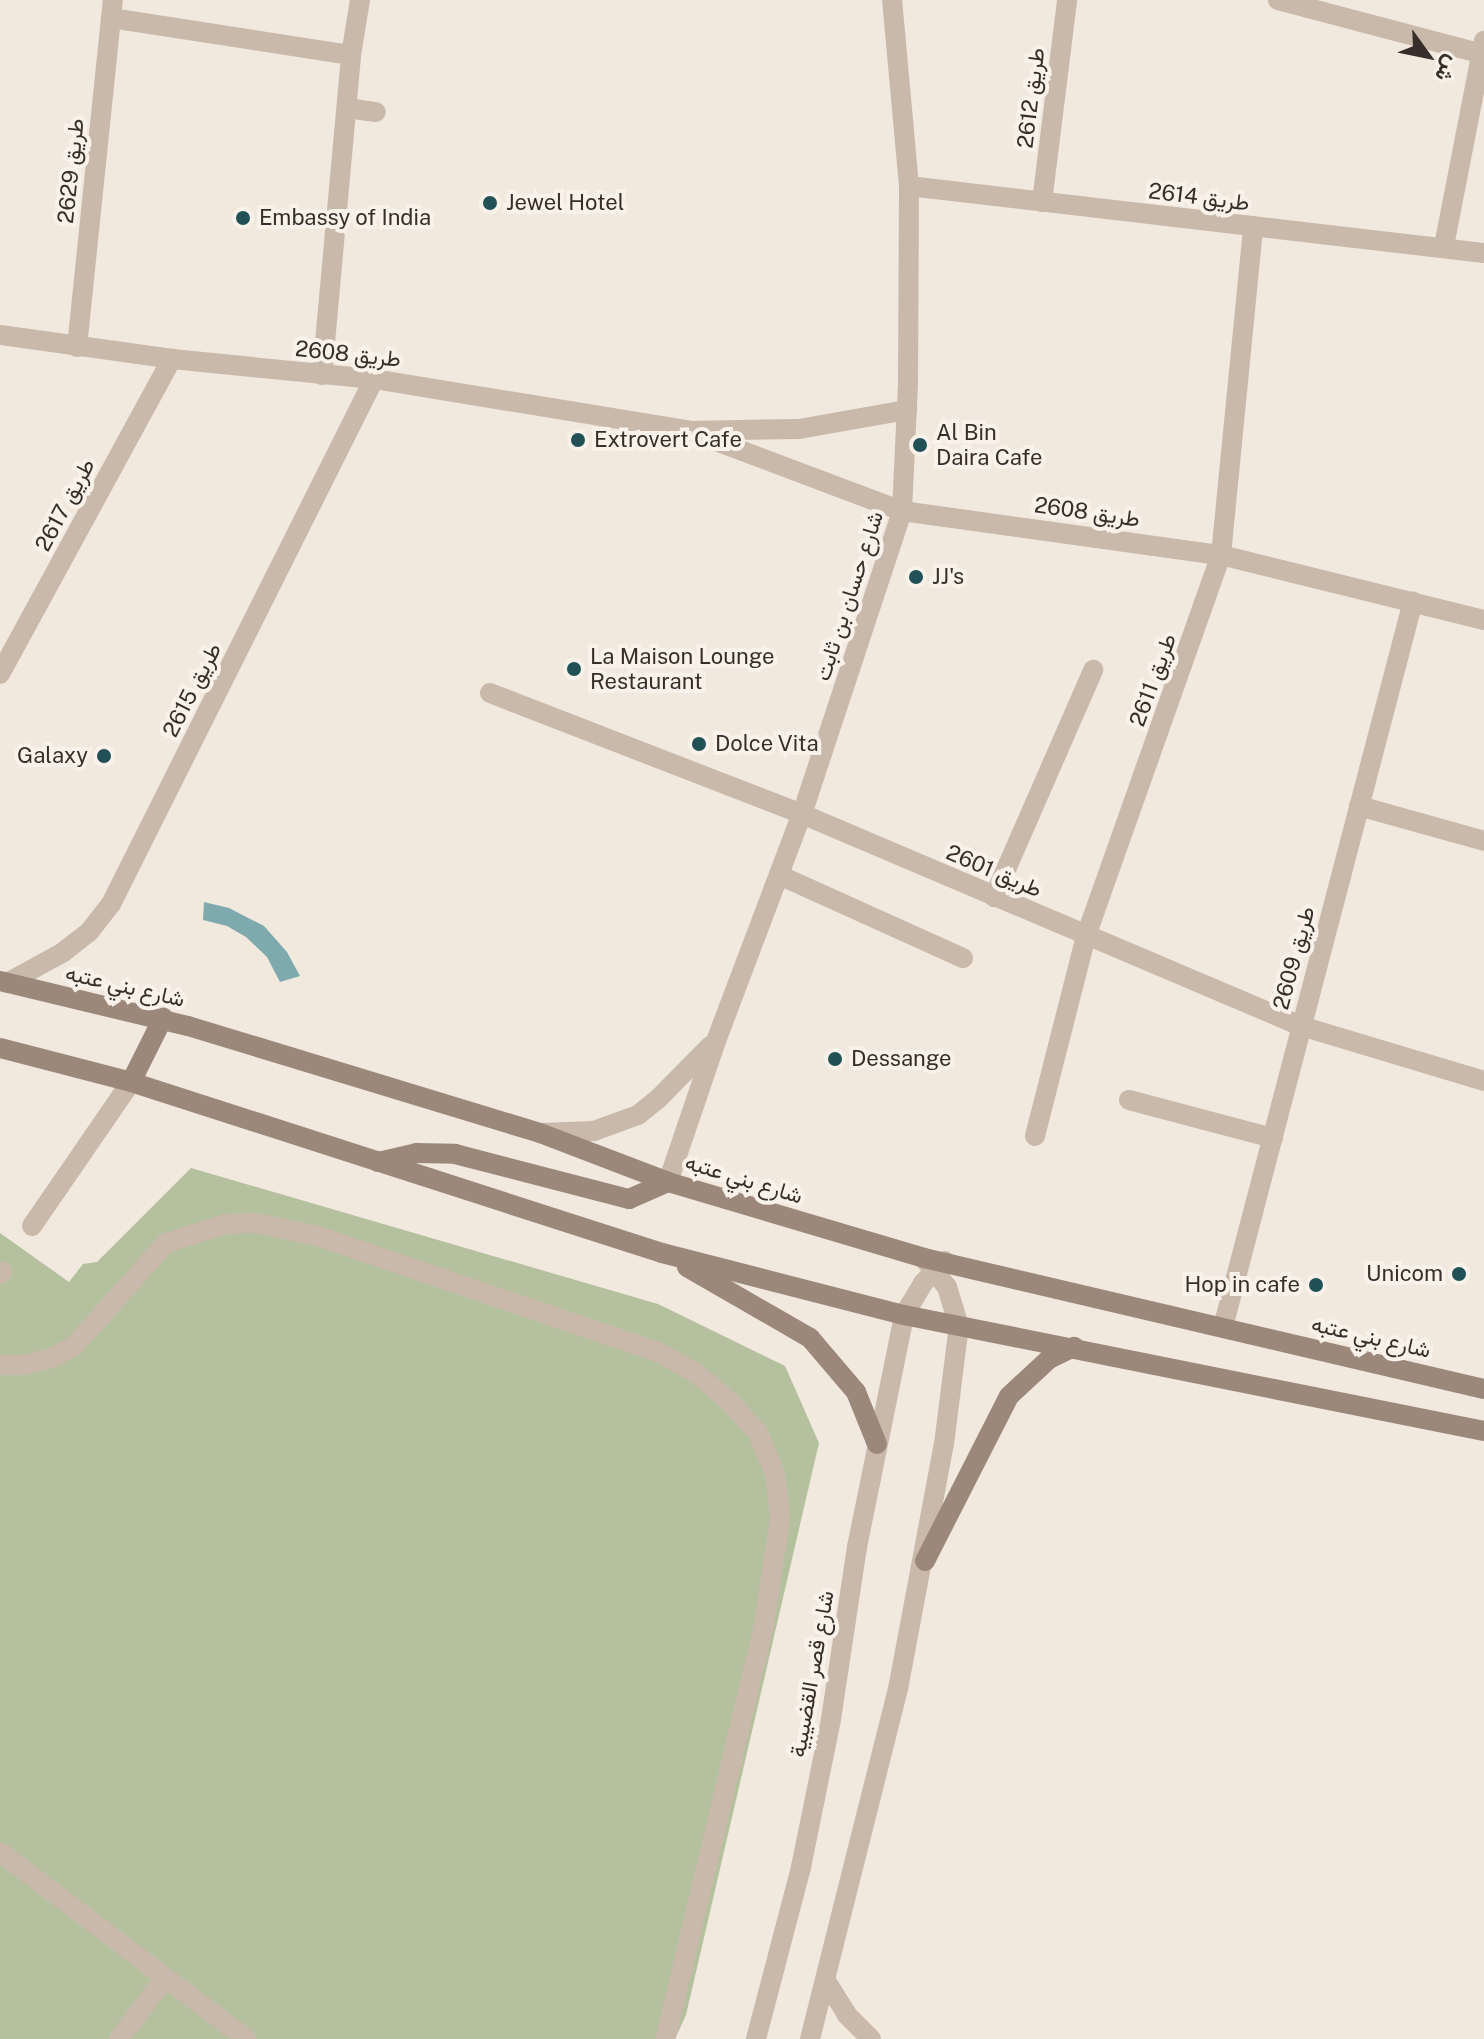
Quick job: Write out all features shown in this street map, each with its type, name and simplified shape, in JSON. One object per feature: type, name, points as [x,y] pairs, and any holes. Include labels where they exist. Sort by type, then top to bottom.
[{"type":"main road","name":"شارع بني عتبه","points":[[3,982],[163,1018],[540,1133],[668,1182],[935,1263],[1484,1389]]},
{"type":"main road","points":[[131,1082],[163,1018]]},
{"type":"main road","points":[[0,1048],[131,1082],[662,1253],[904,1315],[1484,1431]]},
{"type":"main road","points":[[378,1162],[416,1153],[455,1154],[629,1199],[668,1182]]},
{"type":"main road","points":[[662,1253],[810,1338],[856,1392],[877,1444]]},
{"type":"main road","points":[[925,1561],[1009,1396],[1049,1359],[1074,1347]]},
{"type":"street","points":[[322,375],[351,55],[360,0]]},
{"type":"street","name":"شارع حسان بن ثابت","points":[[668,1182],[716,1041],[802,814],[902,511],[907,410],[909,186],[892,0]]},
{"type":"street","name":"طريق 2612","points":[[1042,202],[1067,0]]},
{"type":"street","points":[[1278,0],[1483,48],[1444,246]]},
{"type":"street","points":[[112,9],[351,55]]},
{"type":"street","name":"طريق 2629","points":[[77,347],[112,9]]},
{"type":"street","points":[[347,108],[376,112]]},
{"type":"street","name":"طريق 2614","points":[[909,186],[1484,253]]},
{"type":"street","name":"طريق 2611","points":[[1035,1136],[1086,936],[1221,555],[1253,227]]},
{"type":"street","name":"طريق 2608","points":[[0,335],[172,359],[374,379],[690,431],[799,429],[907,410]]},
{"type":"street","name":"طريق 2617","points":[[0,674],[172,359]]},
{"type":"street","name":"طريق 2615","points":[[3,982],[71,946],[89,932],[111,904],[374,379]]},
{"type":"street","name":"طريق 2608","points":[[690,431],[902,511],[1221,555],[1484,620]]},
{"type":"street","name":"طريق 2609","points":[[1223,1327],[1413,601]]},
{"type":"street","points":[[994,897],[1093,670]]},
{"type":"street","name":"طريق 2601","points":[[490,693],[802,814],[1301,1026],[1484,1081]]},
{"type":"street","points":[[1359,806],[1484,841]]},
{"type":"street","points":[[779,875],[963,958]]},
{"type":"street","name":"شارع حسان بن ثابت","points":[[540,1133],[594,1131],[638,1115],[670,1088],[716,1041]]},
{"type":"street","points":[[32,1226],[131,1082]]},
{"type":"street","points":[[1129,1100],[1273,1138]]},
{"type":"street","points":[[0,1365],[25,1365],[52,1358],[75,1345],[166,1243],[225,1224],[257,1223],[317,1236],[658,1352],[696,1373],[729,1401],[758,1433],[775,1474],[780,1518],[764,1625],[665,2039]]},
{"type":"street","points":[[904,1315],[935,1263]]},
{"type":"street","points":[[810,2039],[898,1689],[925,1561],[959,1326],[955,1306],[935,1263]]},
{"type":"street","name":"شارع قصر القضيبية","points":[[756,2039],[801,1867],[831,1719],[877,1444],[904,1315]]},
{"type":"street","points":[[0,1852],[246,2039]]},
{"type":"street","points":[[119,2039],[164,1979]]},
{"type":"street","points":[[826,1981],[847,2015],[871,2039]]},
{"type":"green space","points":[[191,1168],[658,1304],[785,1366],[819,1443],[686,2015],[675,2039],[0,2039],[0,1233],[69,1282],[83,1264],[97,1262]]},
{"type":"water","points":[[204,902],[229,908],[264,926],[287,952],[300,976],[280,982],[267,957],[246,937],[227,926],[203,920]]},
{"type":"place","name":"Jewel Hotel","points":[[490,203]]},
{"type":"place","name":"Embassy of India","points":[[243,218]]},
{"type":"place","name":"Extrovert Cafe","points":[[578,440]]},
{"type":"place","name":"Al Bin Daira Cafe","points":[[920,445]]},
{"type":"place","name":"JJ's","points":[[916,577]]},
{"type":"place","name":"La Maison Lounge Restaurant","points":[[574,669]]},
{"type":"place","name":"Dolce Vita","points":[[699,744]]},
{"type":"place","name":"Galaxy","points":[[104,756]]},
{"type":"place","name":"Dessange","points":[[835,1059]]},
{"type":"place","name":"Unicom","points":[[1459,1274]]},
{"type":"place","name":"Hop in cafe","points":[[1316,1285]]}]
